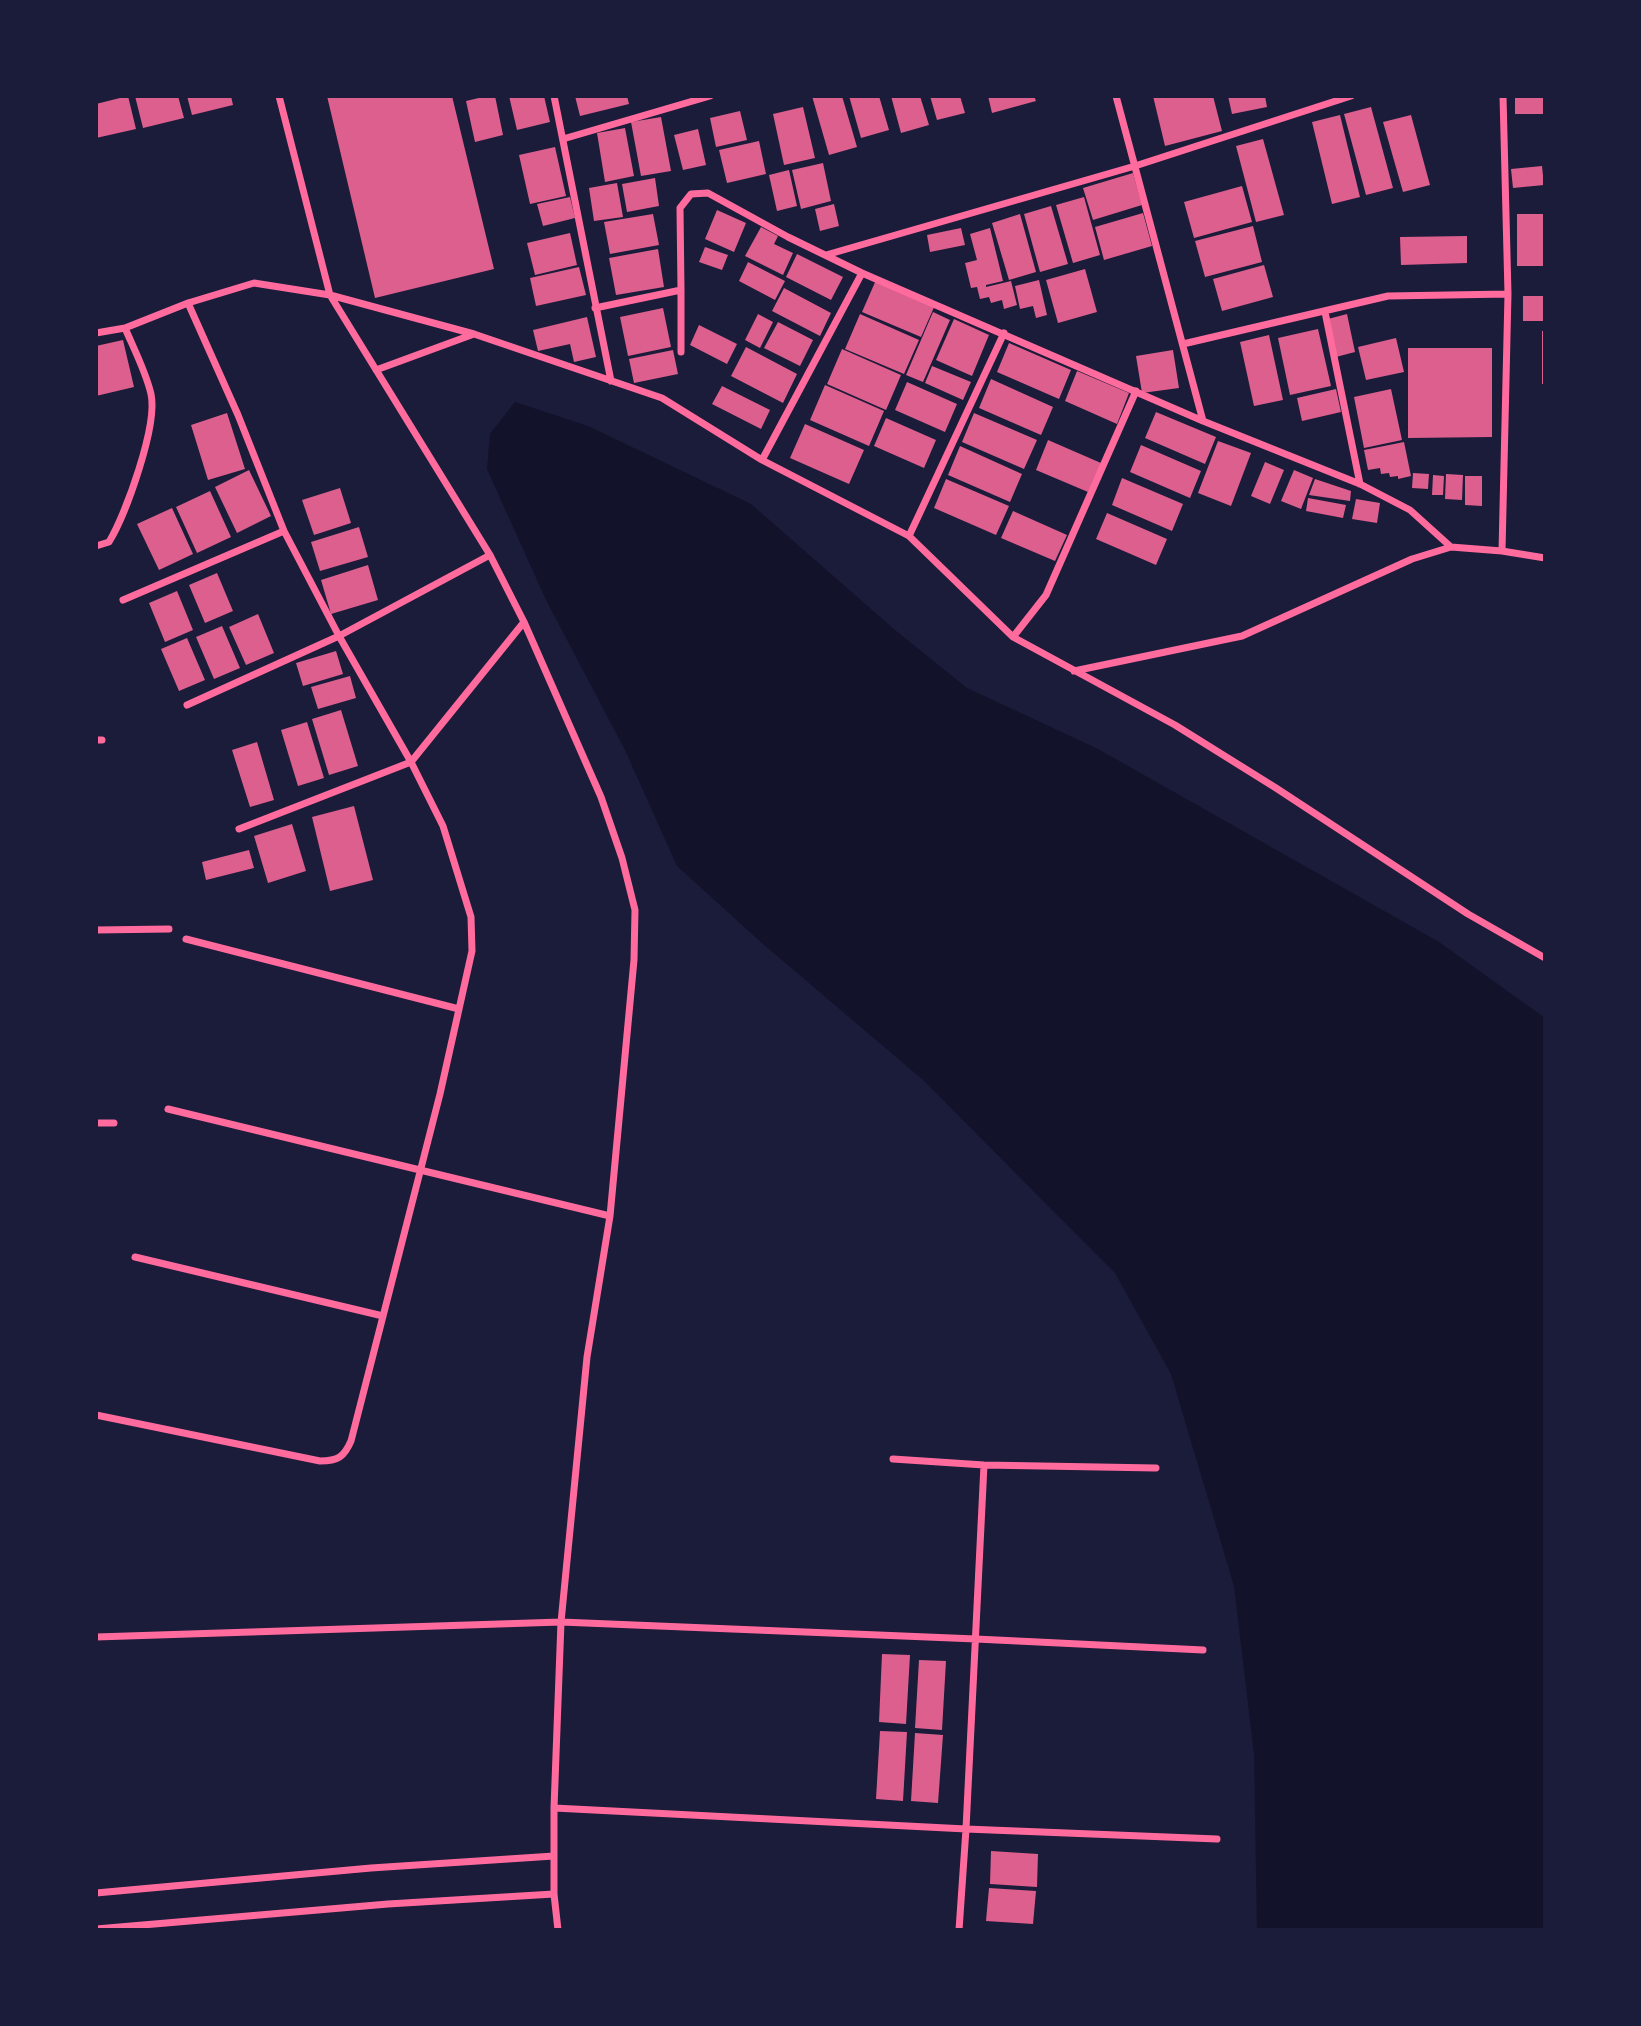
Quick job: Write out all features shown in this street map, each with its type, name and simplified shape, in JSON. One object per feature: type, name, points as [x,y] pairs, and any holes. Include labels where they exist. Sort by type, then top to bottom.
[{"type":"street","points":[[279,96],[330,295],[490,555],[524,622],[601,797],[622,858],[635,910],[634,960],[610,1216],[587,1357],[561,1622],[554,1808],[554,1894],[558,1930]]},
{"type":"street","points":[[554,96],[611,382]]},
{"type":"street","points":[[563,139],[710,96]]},
{"type":"street","points":[[1116,96],[1203,421]]},
{"type":"street","points":[[825,256],[1135,166],[1351,96]]},
{"type":"street","points":[[1502,551],[1508,294],[1503,96]]},
{"type":"street","points":[[681,352],[680,208],[691,194],[708,193],[862,273],[1203,421],[1360,484],[1410,510],[1451,547]]},
{"type":"street","points":[[762,460],[862,273]]},
{"type":"street","points":[[96,333],[125,328],[188,303],[254,283],[330,295],[474,334],[662,398],[762,460],[909,536],[1013,637],[1073,672],[1175,725],[1468,914],[1545,958]]},
{"type":"street","points":[[595,309],[681,290]]},
{"type":"street","points":[[1183,344],[1388,296],[1508,294]]},
{"type":"street","points":[[96,1415],[320,1461],[335,1461],[344,1455],[351,1441],[421,1168],[472,951],[471,917],[443,827],[411,762],[284,531],[238,415],[188,303]]},
{"type":"street","points":[[1325,312],[1360,484]]},
{"type":"street","points":[[96,546],[109,542],[120,526],[150,428],[151,394],[125,328]]},
{"type":"street","points":[[909,536],[1004,333]]},
{"type":"street","points":[[376,370],[474,334]]},
{"type":"street","points":[[1013,637],[1046,596],[1136,391]]},
{"type":"street","points":[[123,600],[284,531]]},
{"type":"street","points":[[1073,672],[1242,636],[1412,559],[1451,547],[1545,558]]},
{"type":"street","points":[[187,705],[339,635],[490,555]]},
{"type":"street","points":[[239,829],[411,762],[524,622]]},
{"type":"street","points":[[96,930],[169,929]]},
{"type":"street","points":[[186,939],[459,1009]]},
{"type":"street","points":[[168,1109],[421,1168],[610,1216]]},
{"type":"street","points":[[96,1123],[114,1123]]},
{"type":"street","points":[[135,1257],[383,1316]]},
{"type":"street","points":[[893,1459],[984,1465],[1156,1468]]},
{"type":"street","points":[[959,1930],[984,1465]]},
{"type":"street","points":[[96,1637],[561,1622],[1203,1650]]},
{"type":"street","points":[[554,1808],[1217,1839]]},
{"type":"street","points":[[96,1893],[371,1868],[554,1856]]},
{"type":"street","points":[[96,1930],[388,1904],[554,1894]]},
{"type":"shaded area","points":[[515,402],[588,426],[751,504],[895,630],[967,688],[1098,749],[1439,942],[1545,1018],[1545,1930],[1257,1930],[1254,1754],[1234,1586],[1171,1374],[1115,1273],[922,1079],[763,944],[677,866],[625,750],[546,600],[487,469],[490,434]]},
{"type":"building","points":[[128,96],[136,129],[96,138],[96,104]]},
{"type":"building","points":[[135,96],[178,96],[184,118],[143,128]]},
{"type":"building","points":[[187,96],[231,96],[233,105],[192,115]]},
{"type":"building","points":[[327,96],[452,96],[494,269],[375,298]]},
{"type":"building","points":[[495,96],[503,135],[475,142],[466,101]]},
{"type":"building","points":[[509,96],[544,96],[550,122],[517,130]]},
{"type":"building","points":[[575,96],[627,96],[629,104],[580,116]]},
{"type":"building","points":[[812,96],[842,96],[857,147],[829,155]]},
{"type":"building","points":[[849,96],[879,96],[889,130],[861,138]]},
{"type":"building","points":[[891,96],[920,96],[929,125],[901,133]]},
{"type":"building","points":[[930,96],[960,96],[965,113],[937,120]]},
{"type":"building","points":[[988,96],[1034,96],[1036,101],[992,113]]},
{"type":"building","points":[[1153,96],[1213,96],[1222,131],[1165,146]]},
{"type":"building","points":[[1228,96],[1265,96],[1267,107],[1232,114]]},
{"type":"building","points":[[1515,96],[1545,96],[1545,114],[1515,114]]},
{"type":"building","points":[[803,107],[815,158],[784,165],[773,114]]},
{"type":"building","points":[[1371,107],[1393,188],[1366,195],[1344,114]]},
{"type":"building","points":[[740,111],[747,140],[716,147],[710,118]]},
{"type":"building","points":[[1340,115],[1360,197],[1332,204],[1312,122]]},
{"type":"building","points":[[1411,115],[1430,185],[1403,192],[1383,122]]},
{"type":"building","points":[[661,117],[671,171],[641,176],[631,122]]},
{"type":"building","points":[[625,128],[634,176],[605,182],[597,133]]},
{"type":"building","points":[[698,129],[706,165],[683,170],[674,135]]},
{"type":"building","points":[[1263,139],[1284,215],[1256,222],[1236,146]]},
{"type":"building","points":[[759,141],[766,174],[727,183],[719,150]]},
{"type":"building","points":[[555,147],[566,196],[530,204],[519,155]]},
{"type":"building","points":[[823,163],[831,201],[801,209],[792,170]]},
{"type":"building","points":[[1542,166],[1544,185],[1513,188],[1511,169]]},
{"type":"building","points":[[789,170],[797,206],[777,211],[769,175]]},
{"type":"building","points":[[1133,173],[1142,205],[1093,220],[1083,188]]},
{"type":"building","points":[[655,178],[659,206],[627,212],[622,184]]},
{"type":"building","points":[[617,183],[623,217],[594,221],[589,188]]},
{"type":"building","points":[[1242,186],[1252,222],[1194,238],[1184,202]]},
{"type":"building","points":[[570,197],[575,218],[543,226],[537,204]]},
{"type":"building","points":[[1084,197],[1100,255],[1073,263],[1056,205]]},
{"type":"building","points":[[834,204],[839,226],[820,231],[815,209]]},
{"type":"building","points":[[1051,206],[1068,264],[1040,272],[1024,214]]},
{"type":"building","points":[[717,210],[746,223],[734,252],[705,239]]},
{"type":"building","points":[[1143,213],[1152,246],[1104,260],[1095,227]]},
{"type":"building","points":[[653,214],[659,245],[610,254],[604,222]]},
{"type":"building","points":[[1020,214],[1036,272],[1009,280],[992,223]]},
{"type":"building","points":[[1517,214],[1545,214],[1545,266],[1517,266]]},
{"type":"building","points":[[1253,226],[1262,262],[1205,277],[1195,241]]},
{"type":"building","points":[[761,227],[778,236],[774,244],[793,253],[783,275],[745,256]]},
{"type":"building","points":[[961,228],[965,245],[930,252],[927,235]]},
{"type":"building","points":[[990,228],[1003,281],[986,287],[1011,281],[1017,305],[1004,309],[1002,300],[991,303],[989,297],[980,299],[977,287],[971,288],[965,263],[977,260],[970,234]]},
{"type":"building","points":[[570,233],[577,265],[535,275],[527,243]]},
{"type":"building","points":[[1467,236],[1467,263],[1401,265],[1400,237]]},
{"type":"building","points":[[705,247],[728,255],[722,270],[699,262]]},
{"type":"building","points":[[658,249],[664,287],[616,295],[609,258]]},
{"type":"building","points":[[797,254],[843,277],[831,300],[786,277]]},
{"type":"building","points":[[748,262],[785,281],[775,300],[739,281]]},
{"type":"building","points":[[1264,265],[1273,297],[1222,311],[1213,279]]},
{"type":"building","points":[[579,267],[586,295],[536,306],[530,278]]},
{"type":"building","points":[[1085,269],[1097,312],[1058,323],[1046,280]]},
{"type":"building","points":[[876,280],[935,305],[921,337],[862,312]]},
{"type":"building","points":[[1039,280],[1047,315],[1036,318],[1033,306],[1020,309],[1015,286]]},
{"type":"building","points":[[784,288],[831,313],[820,336],[772,311]]},
{"type":"building","points":[[1523,296],[1545,296],[1545,321],[1523,321]]},
{"type":"building","points":[[663,308],[671,347],[628,356],[620,317]]},
{"type":"building","points":[[933,312],[950,320],[923,382],[906,375]]},
{"type":"building","points":[[758,314],[773,322],[760,348],[745,340]]},
{"type":"building","points":[[860,314],[919,340],[904,374],[845,349]]},
{"type":"building","points":[[1347,314],[1355,352],[1336,357],[1328,319]]},
{"type":"building","points":[[587,317],[596,357],[574,362],[570,344],[538,351],[533,330]]},
{"type":"building","points":[[954,319],[989,335],[972,376],[936,360]]},
{"type":"building","points":[[778,322],[813,340],[800,366],[764,348]]},
{"type":"building","points":[[699,325],[737,344],[727,364],[690,345]]},
{"type":"building","points":[[1318,329],[1331,386],[1290,395],[1278,338]]},
{"type":"building","points":[[1542,331],[1545,331],[1545,384],[1542,384]]},
{"type":"building","points":[[1269,335],[1283,400],[1254,406],[1240,342]]},
{"type":"building","points":[[1396,338],[1404,372],[1366,380],[1358,347]]},
{"type":"building","points":[[123,340],[134,387],[96,396],[96,346]]},
{"type":"building","points":[[1009,343],[1071,370],[1059,399],[997,372]]},
{"type":"building","points":[[746,347],[797,374],[783,403],[731,376]]},
{"type":"building","points":[[1408,348],[1492,348],[1492,437],[1408,438]]},
{"type":"building","points":[[842,349],[901,375],[886,410],[827,384]]},
{"type":"building","points":[[673,350],[678,374],[634,383],[629,359]]},
{"type":"building","points":[[1173,350],[1179,388],[1142,393],[1136,356]]},
{"type":"building","points":[[932,366],[971,382],[963,400],[925,383]]},
{"type":"building","points":[[1077,371],[1129,393],[1117,424],[1065,401]]},
{"type":"building","points":[[991,379],[1053,407],[1041,435],[979,408]]},
{"type":"building","points":[[907,382],[957,404],[945,432],[895,410]]},
{"type":"building","points":[[825,385],[884,411],[869,446],[810,420]]},
{"type":"building","points":[[722,386],[770,410],[761,429],[712,404]]},
{"type":"building","points":[[1336,389],[1341,412],[1302,421],[1297,398]]},
{"type":"building","points":[[1391,389],[1402,440],[1364,448],[1354,397]]},
{"type":"building","points":[[1156,412],[1216,437],[1205,464],[1145,438]]},
{"type":"building","points":[[227,413],[245,469],[208,480],[191,425]]},
{"type":"building","points":[[974,413],[1037,440],[1024,469],[962,442]]},
{"type":"building","points":[[886,418],[936,440],[924,468],[874,446]]},
{"type":"building","points":[[805,424],[864,450],[849,484],[790,458]]},
{"type":"building","points":[[1048,440],[1101,463],[1088,492],[1036,470]]},
{"type":"building","points":[[1218,441],[1251,453],[1231,506],[1198,493]]},
{"type":"building","points":[[1404,442],[1411,476],[1398,479],[1398,476],[1390,477],[1389,473],[1381,474],[1380,468],[1368,470],[1364,450]]},
{"type":"building","points":[[1141,445],[1201,471],[1190,498],[1130,472]]},
{"type":"building","points":[[960,446],[1022,474],[1010,502],[948,475]]},
{"type":"building","points":[[1265,462],[1284,470],[1270,504],[1251,496]]},
{"type":"building","points":[[249,470],[271,516],[237,533],[215,487]]},
{"type":"building","points":[[1294,470],[1313,478],[1301,509],[1281,501]]},
{"type":"building","points":[[1413,473],[1429,474],[1428,489],[1412,488]]},
{"type":"building","points":[[1446,474],[1463,475],[1462,500],[1445,499]]},
{"type":"building","points":[[1433,475],[1444,476],[1443,495],[1432,495]]},
{"type":"building","points":[[1465,476],[1482,476],[1482,506],[1465,505]]},
{"type":"building","points":[[1122,478],[1183,504],[1172,531],[1112,505]]},
{"type":"building","points":[[946,479],[1009,506],[996,535],[934,508]]},
{"type":"building","points":[[1315,479],[1351,491],[1350,501],[1309,495]]},
{"type":"building","points":[[340,488],[351,523],[314,535],[302,500]]},
{"type":"building","points":[[210,491],[231,537],[197,553],[176,507]]},
{"type":"building","points":[[1308,498],[1346,505],[1343,518],[1306,511]]},
{"type":"building","points":[[1356,499],[1380,503],[1377,523],[1352,519]]},
{"type":"building","points":[[172,508],[193,554],[159,570],[137,524]]},
{"type":"building","points":[[1013,511],[1067,535],[1055,561],[1001,538]]},
{"type":"building","points":[[1107,513],[1167,539],[1156,565],[1096,539]]},
{"type":"building","points":[[359,527],[368,557],[320,571],[311,542]]},
{"type":"building","points":[[368,565],[378,600],[331,614],[321,580]]},
{"type":"building","points":[[217,573],[233,611],[205,623],[189,585]]},
{"type":"building","points":[[177,591],[193,630],[165,642],[149,603]]},
{"type":"building","points":[[258,614],[274,653],[246,665],[229,627]]},
{"type":"building","points":[[222,626],[240,668],[214,679],[196,637]]},
{"type":"building","points":[[187,638],[205,680],[179,691],[161,649]]},
{"type":"building","points":[[336,651],[343,674],[303,686],[296,663]]},
{"type":"building","points":[[350,676],[356,698],[318,709],[311,687]]},
{"type":"building","points":[[341,710],[358,766],[329,775],[312,719]]},
{"type":"building","points":[[307,722],[324,778],[298,786],[281,730]]},
{"type":"building","points":[[257,742],[274,800],[250,807],[232,750]]},
{"type":"building","points":[[354,806],[373,880],[330,891],[312,817]]},
{"type":"building","points":[[292,824],[306,871],[268,883],[254,836]]},
{"type":"building","points":[[249,850],[254,868],[206,880],[202,862]]},
{"type":"building","points":[[882,1654],[910,1655],[906,1724],[879,1722]]},
{"type":"building","points":[[919,1660],[946,1661],[942,1730],[915,1728]]},
{"type":"building","points":[[880,1731],[907,1732],[903,1801],[876,1799]]},
{"type":"building","points":[[915,1733],[943,1735],[938,1803],[911,1801]]},
{"type":"building","points":[[991,1851],[1038,1854],[1037,1887],[990,1884]]},
{"type":"building","points":[[989,1888],[1036,1891],[1033,1924],[986,1921]]}]
